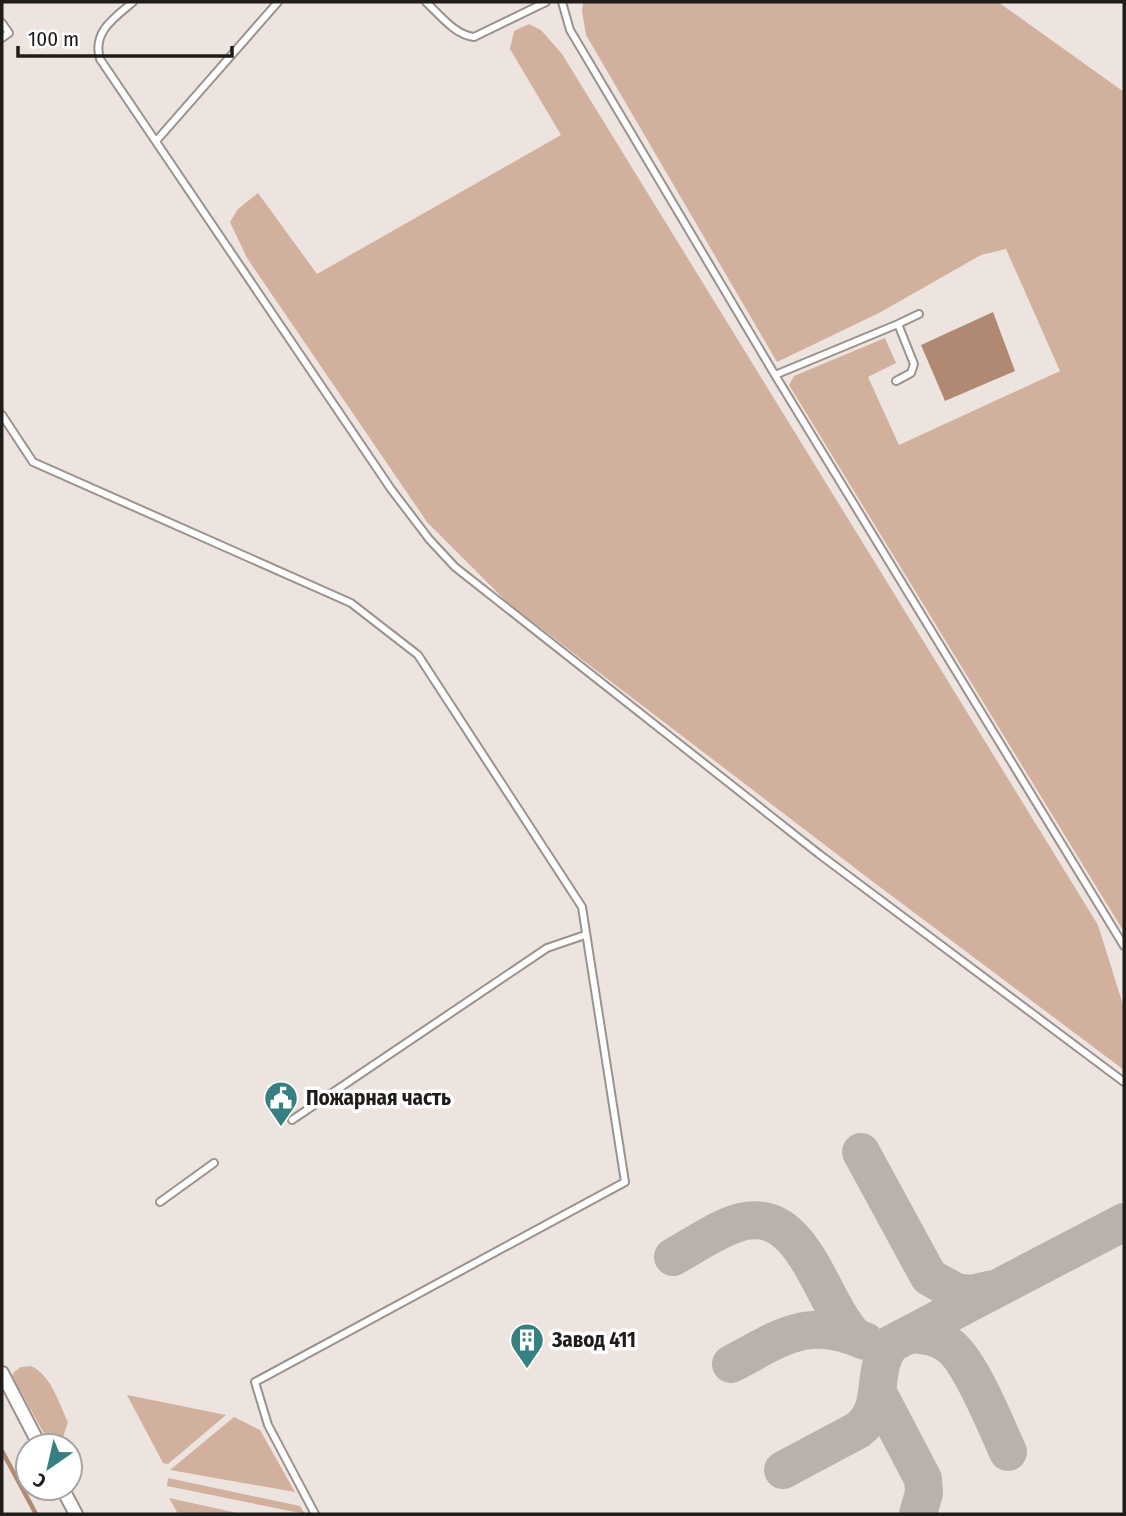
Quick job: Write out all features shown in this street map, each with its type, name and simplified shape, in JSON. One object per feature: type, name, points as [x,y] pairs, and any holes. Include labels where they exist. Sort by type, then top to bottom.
[{"type":"street","points":[[2,1373],[33,1432]]},
{"type":"lane","points":[[133,2],[102,32],[97,48],[100,59],[391,489],[429,539],[455,567],[819,854],[1124,1082]]},
{"type":"lane","points":[[157,140],[278,2]]},
{"type":"lane","points":[[426,2],[458,31],[465,36],[474,37],[546,2]]},
{"type":"lane","points":[[562,2],[570,30],[775,375],[1124,946]]},
{"type":"lane","points":[[2,23],[9,33],[2,38]]},
{"type":"lane","points":[[775,375],[919,314]]},
{"type":"lane","points":[[895,381],[911,373],[914,364],[898,324]]},
{"type":"lane","points":[[2,415],[33,462],[351,603],[418,655],[582,907],[625,1182],[255,1382],[268,1425],[315,1514]]},
{"type":"lane","points":[[292,1120],[547,948],[585,935]]},
{"type":"lane","points":[[160,1202],[214,1163]]},
{"type":"shaded area","points":[[583,2],[998,2],[1124,92],[1124,932],[789,385],[794,376],[885,338],[896,363],[868,377],[899,445],[1060,371],[1006,249],[981,255],[879,313],[777,362],[586,35]]},
{"type":"shaded area","points":[[529,24],[541,30],[562,54],[1098,925],[1124,1008],[1124,1070],[508,603],[427,522],[247,258],[230,222],[238,209],[258,193],[317,274],[561,135],[510,49],[514,31]]},
{"type":"shaded area","points":[[993,312],[1015,371],[945,401],[921,345]]},
{"type":"shaded area","points":[[31,1366],[38,1370],[49,1383],[68,1422],[65,1432],[43,1432],[12,1376],[21,1367]]},
{"type":"shaded area","points":[[127,1395],[226,1415],[168,1464],[163,1463]]},
{"type":"shaded area","points":[[234,1417],[260,1430],[295,1492],[170,1470]]},
{"type":"shaded area","points":[[168,1478],[300,1506],[305,1514],[167,1486]]},
{"type":"shaded area","points":[[169,1498],[242,1514],[178,1514]]},
{"type":"waterway","points":[[2,1451],[36,1514]]},
{"type":"taxiway","points":[[861,1152],[929,1277],[956,1292],[971,1294],[993,1289]]},
{"type":"taxiway","points":[[673,1257],[715,1233],[741,1222],[763,1221],[781,1228],[809,1260],[855,1337]]},
{"type":"taxiway","points":[[783,1470],[858,1430],[867,1421],[876,1400],[884,1355],[891,1344],[1124,1222]]},
{"type":"taxiway","points":[[731,1364],[780,1338],[810,1330],[845,1333],[865,1341]]},
{"type":"taxiway","points":[[911,1334],[938,1339],[955,1351],[973,1377],[1008,1452]]},
{"type":"taxiway","points":[[878,1393],[923,1479],[924,1493],[918,1514]]},
{"type":"place","name":"Пожарная часть","points":[[281,1128]]},
{"type":"place","name":"Завод 411","points":[[527,1370]]}]
